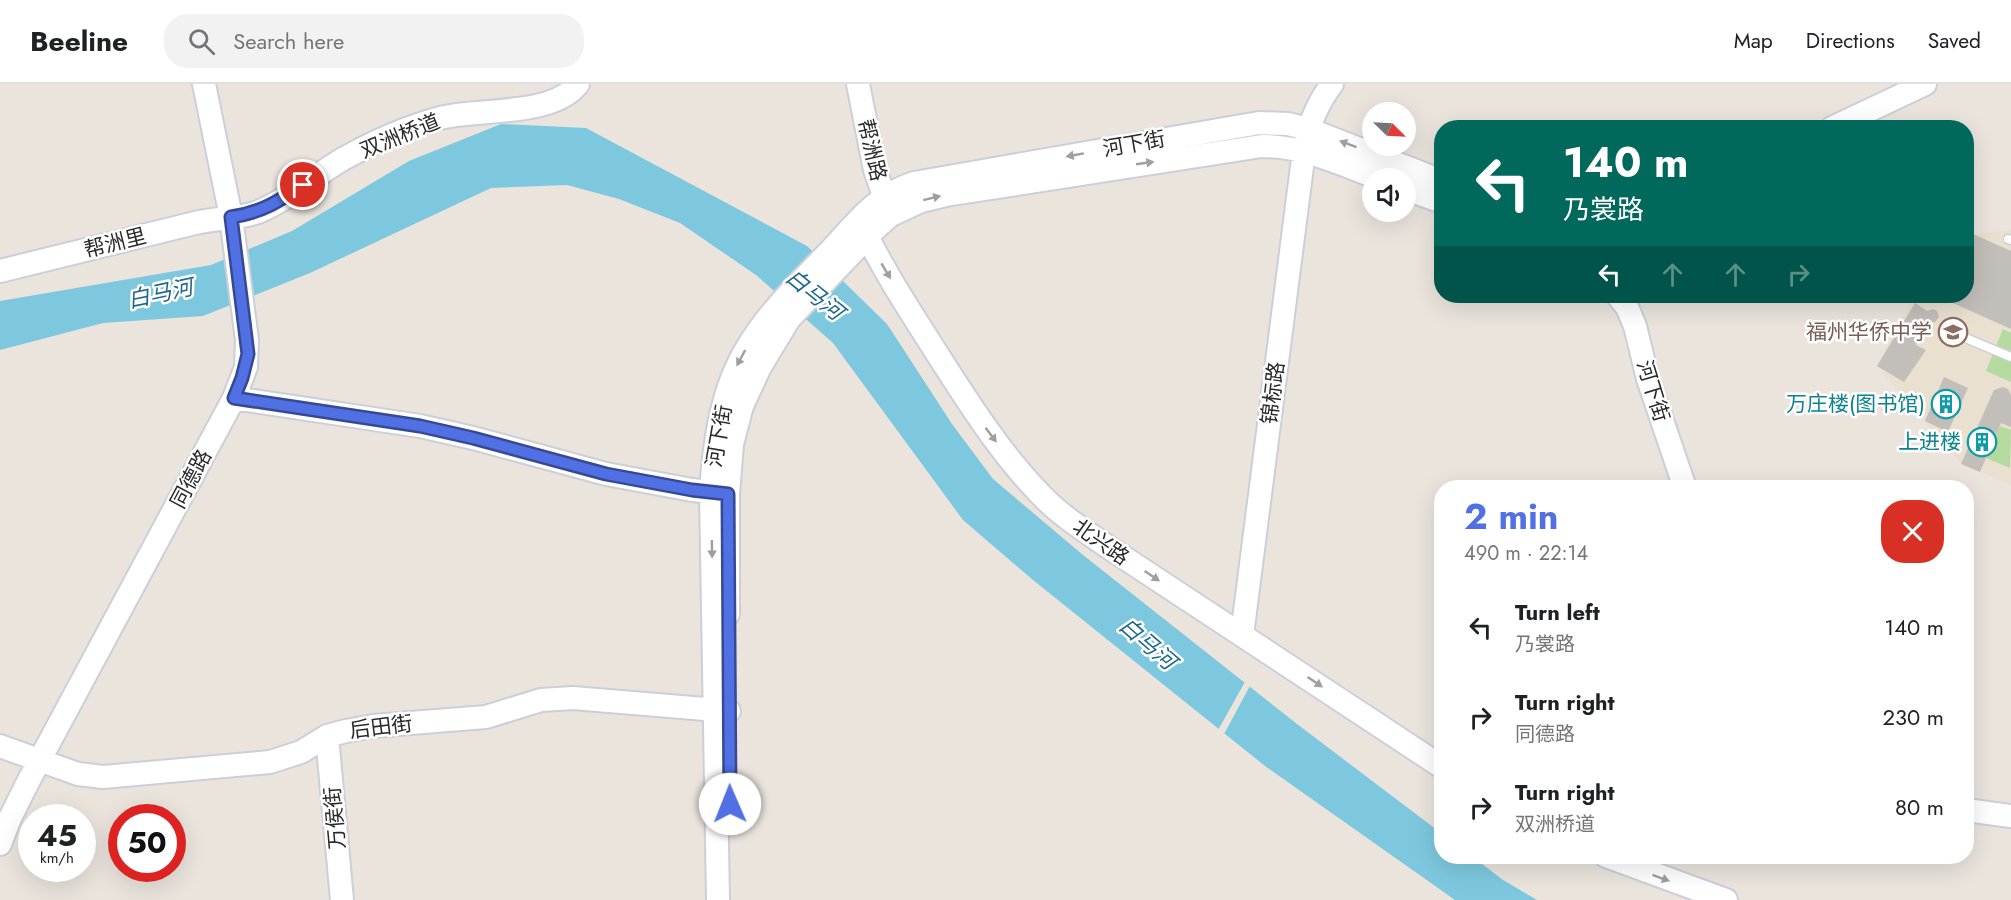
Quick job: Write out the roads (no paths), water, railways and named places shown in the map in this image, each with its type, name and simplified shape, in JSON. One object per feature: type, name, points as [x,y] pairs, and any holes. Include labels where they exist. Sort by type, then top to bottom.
[{"type":"street","name":"同德路","points":[[0,844],[10,818],[234,398],[242,378],[248,354],[231,217],[204,84]]},
{"type":"street","name":"双洲桥道","points":[[231,217],[255,213],[348,156],[419,125],[457,114],[546,104],[563,98],[578,84]]},
{"type":"street","name":"帮洲路","points":[[858,84],[875,170],[887,205]]},
{"type":"street","name":"锦标路","points":[[1242,635],[1304,151],[1308,129],[1317,106],[1332,84]]},
{"type":"street","points":[[1849,120],[1926,84]]},
{"type":"street","name":"河下街","points":[[718,900],[722,710],[720,493],[734,432],[782,315],[904,186],[927,180],[1259,123],[1288,124],[1308,129],[1434,178]]},
{"type":"street","name":"河下街","points":[[887,205],[1262,146],[1287,147],[1304,151],[1362,172]]},
{"type":"street","points":[[1416,193],[1434,199]]},
{"type":"street","name":"帮洲里","points":[[0,271],[214,219],[231,217]]},
{"type":"street","name":"北兴路","points":[[863,228],[882,265],[977,415],[1012,463],[1055,509],[1434,762]]},
{"type":"street","name":"河下街","points":[[1624,303],[1635,326],[1648,380],[1682,480]]},
{"type":"street","points":[[234,398],[440,430],[606,474],[720,493]]},
{"type":"street","name":"后田街","points":[[0,746],[86,776],[118,777],[270,762],[301,752],[327,736],[373,726],[486,717],[552,698],[722,710]]},
{"type":"street","name":"河下街","points":[[722,710],[732,900]]},
{"type":"street","name":"万侯街","points":[[327,736],[342,900]]},
{"type":"street","points":[[1974,811],[2011,816]]},
{"type":"street","points":[[1628,864],[1726,900]]},
{"type":"lane","points":[[1956,334],[2011,357]]},
{"type":"water","name":"白马河","points":[[501,124],[586,128],[807,246],[887,324],[952,424],[993,479],[1083,555],[1297,724],[1434,828],[1434,864],[1482,864],[1503,880],[1537,900],[1455,900],[1265,766],[1033,580],[963,520],[833,343],[756,275],[680,223],[619,199],[567,185],[491,188],[310,273],[203,316],[103,323],[0,350],[0,301],[211,265],[292,231],[409,161]]},
{"type":"place","name":"福州华侨中学","points":[[1953,332]]},
{"type":"place","name":"万庄楼(图书馆)","points":[[1946,404]]},
{"type":"place","name":"上进楼","points":[[1982,442]]}]
